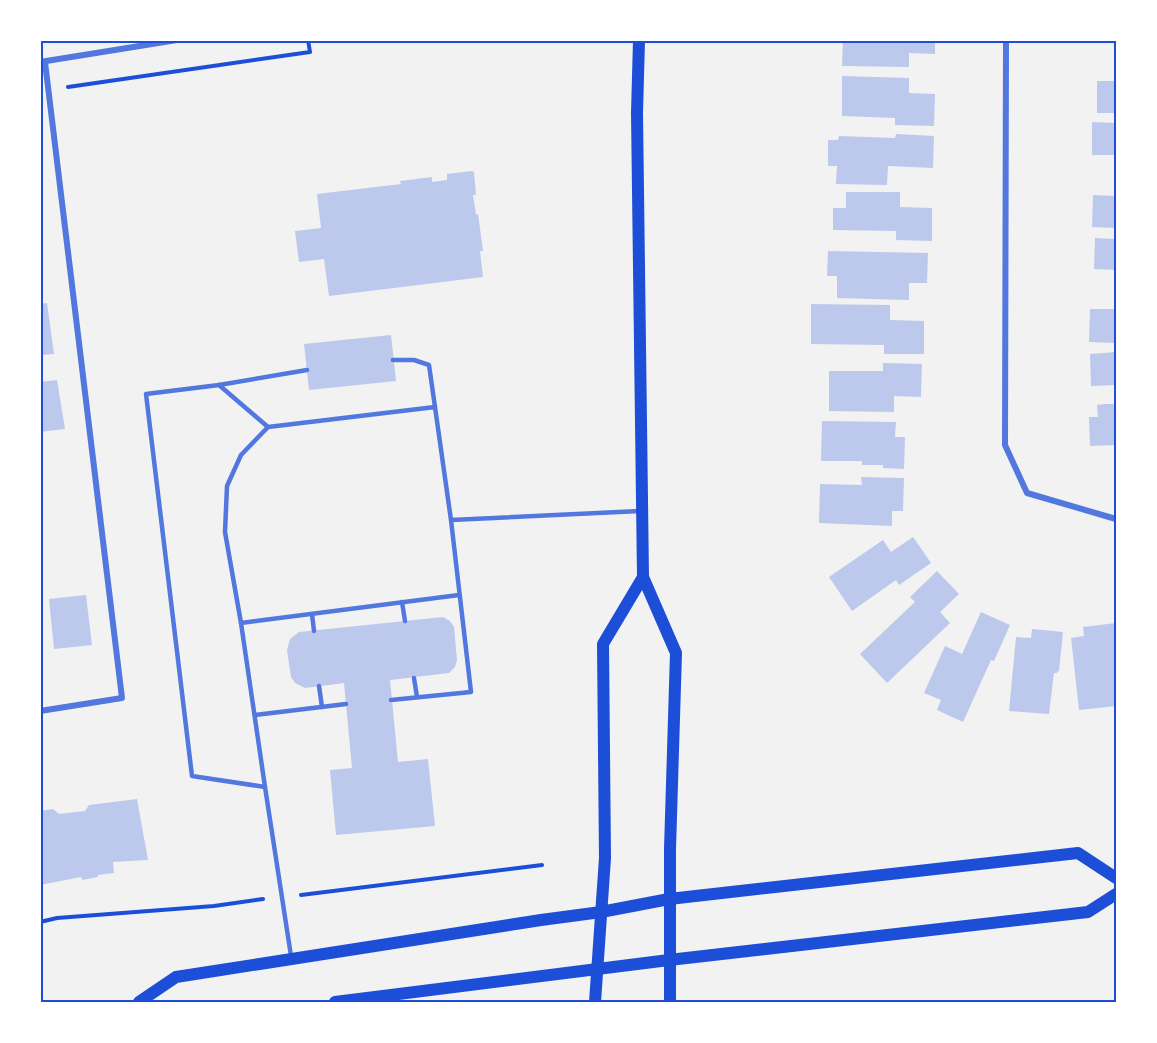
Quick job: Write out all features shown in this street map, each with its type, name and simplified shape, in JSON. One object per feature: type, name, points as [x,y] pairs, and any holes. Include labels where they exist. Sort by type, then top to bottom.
[{"type":"main road","points":[[639,40],[637,113],[643,577],[676,652],[669,899],[670,1002]]},
{"type":"main road","points":[[595,1002],[605,858],[603,644],[643,577]]},
{"type":"main road","points":[[139,1002],[176,977],[601,912],[669,899],[1078,853],[1116,878]]},
{"type":"main road","points":[[335,1002],[669,960],[1088,912],[1116,894]]},
{"type":"street","points":[[40,711],[122,698],[43,62],[177,40]]},
{"type":"street","points":[[1006,40],[1005,445],[1028,493],[1116,519]]},
{"type":"lane","points":[[392,700],[471,692],[451,520],[429,365],[414,360],[393,360]]},
{"type":"lane","points":[[265,787],[192,776],[146,394],[219,385],[307,370]]},
{"type":"lane","points":[[219,385],[268,427]]},
{"type":"lane","points":[[292,959],[225,532],[227,486],[242,455],[268,427],[435,407]]},
{"type":"lane","points":[[451,520],[642,511]]},
{"type":"lane","points":[[241,623],[459,595]]},
{"type":"lane","points":[[402,602],[405,621]]},
{"type":"lane","points":[[312,614],[314,631]]},
{"type":"lane","points":[[414,678],[417,698]]},
{"type":"lane","points":[[319,686],[321,707]]},
{"type":"lane","points":[[255,716],[346,704]]},
{"type":"path","points":[[48,90],[310,52],[308,40]]},
{"type":"building","points":[[843,40],[935,40],[935,54],[909,53],[909,67],[842,66]]},
{"type":"building","points":[[842,76],[909,78],[909,93],[935,94],[934,126],[895,125],[895,118],[842,116]]},
{"type":"building","points":[[1097,81],[1116,81],[1116,113],[1097,113]]},
{"type":"building","points":[[1092,122],[1116,123],[1116,155],[1092,155]]},
{"type":"building","points":[[896,134],[934,136],[933,168],[888,166],[887,185],[836,184],[837,166],[828,166],[828,140],[838,140],[839,136],[895,138]]},
{"type":"building","points":[[474,172],[476,195],[473,195],[483,251],[480,251],[483,277],[329,296],[324,259],[299,262],[295,231],[321,228],[317,194],[401,184],[400,181],[432,177],[432,182],[447,180],[447,174]]},
{"type":"building","points":[[846,192],[900,192],[900,207],[932,208],[932,241],[896,240],[896,231],[833,230],[833,208],[846,208]]},
{"type":"building","points":[[1093,195],[1116,196],[1116,228],[1092,227]]},
{"type":"building","points":[[1095,238],[1116,239],[1116,270],[1094,269]]},
{"type":"building","points":[[828,251],[928,253],[927,283],[909,283],[909,300],[837,298],[837,276],[827,276]]},
{"type":"building","points":[[1115,301],[1116,343],[1089,342],[1090,309],[1114,309]]},
{"type":"building","points":[[47,303],[54,354],[40,355],[40,304]]},
{"type":"building","points":[[811,304],[890,305],[890,320],[924,321],[924,354],[884,354],[884,345],[811,344]]},
{"type":"building","points":[[391,335],[396,381],[309,390],[304,344]]},
{"type":"building","points":[[1116,352],[1116,385],[1091,386],[1090,354]]},
{"type":"building","points":[[883,363],[922,364],[921,397],[894,396],[894,412],[829,411],[829,371],[883,371]]},
{"type":"building","points":[[57,380],[65,429],[40,432],[40,382]]},
{"type":"building","points":[[1116,404],[1116,445],[1090,446],[1089,417],[1098,417],[1097,405]]},
{"type":"building","points":[[822,421],[896,422],[895,437],[905,437],[904,469],[883,468],[883,465],[862,465],[862,461],[821,461]]},
{"type":"building","points":[[861,477],[904,478],[903,511],[892,511],[892,526],[819,523],[820,484],[862,485]]},
{"type":"building","points":[[913,537],[931,563],[899,585],[896,580],[852,611],[829,577],[883,540],[891,552]]},
{"type":"building","points":[[937,571],[959,594],[940,612],[950,623],[887,683],[860,654],[915,602],[910,597]]},
{"type":"building","points":[[86,595],[92,645],[54,649],[49,599]]},
{"type":"building","points":[[981,612],[1010,625],[994,661],[991,660],[963,722],[937,710],[941,700],[924,693],[945,646],[962,654]]},
{"type":"building","points":[[443,617],[454,627],[457,660],[455,667],[449,673],[390,680],[398,762],[428,759],[435,826],[336,835],[330,770],[352,768],[344,683],[305,688],[295,683],[291,677],[287,650],[290,639],[299,632]]},
{"type":"building","points":[[1116,623],[1116,664],[1114,665],[1116,706],[1079,710],[1071,638],[1084,636],[1083,627]]},
{"type":"building","points":[[1032,629],[1063,632],[1059,671],[1054,673],[1049,714],[1009,711],[1016,637],[1031,638]]},
{"type":"building","points":[[137,799],[148,860],[113,862],[114,873],[40,885],[40,811],[53,809],[59,814],[85,811],[89,805]]}]
